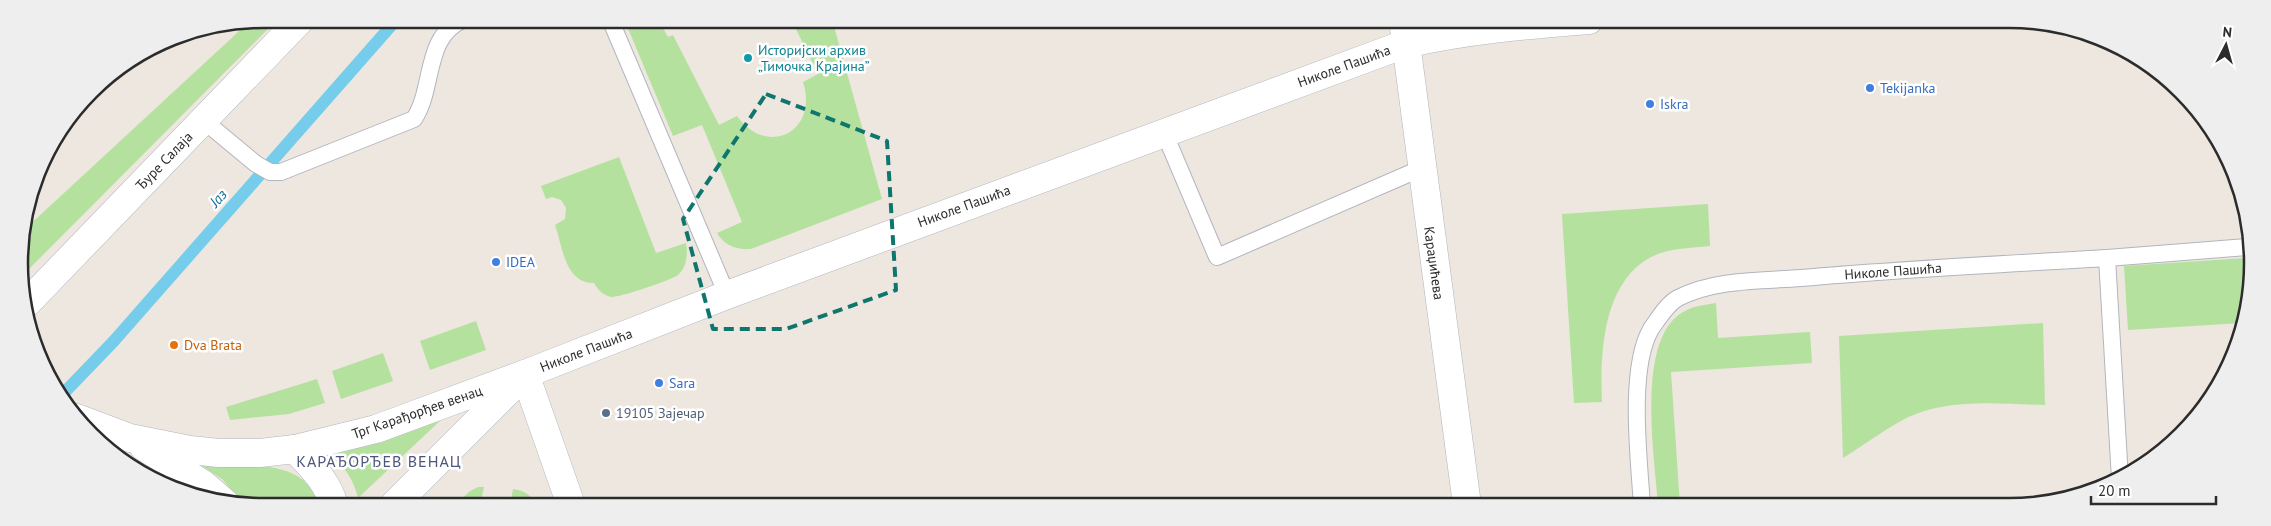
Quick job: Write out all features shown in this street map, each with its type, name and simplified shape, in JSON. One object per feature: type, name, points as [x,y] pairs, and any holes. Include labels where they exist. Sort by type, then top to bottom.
[{"type":"street","name":"Ђуре Салаја","points":[[31,299],[292,28]]},
{"type":"street","name":"Николе Пашића","points":[[401,498],[525,374],[727,295],[1164,132],[1404,32],[1472,31],[1504,28]]},
{"type":"street","name":"Караџићева","points":[[1404,32],[1466,498]]},
{"type":"street","name":"Трг Карађорђев венац","points":[[90,423],[130,438],[190,450],[219,453],[260,453],[295,449],[376,429],[525,374]]},
{"type":"street","points":[[525,374],[569,498]]},
{"type":"street","name":"Трг Карађорђев венац","points":[[130,438],[213,493]]},
{"type":"street","points":[[295,449],[317,471],[329,489],[332,498]]},
{"type":"lane","points":[[204,120],[256,164],[270,172],[281,172],[414,119],[421,109],[426,95],[433,54],[443,36],[450,28]]},
{"type":"lane","points":[[614,28],[727,295]]},
{"type":"lane","points":[[1164,132],[1217,258],[1422,168]]},
{"type":"lane","name":"Николе Пашића","points":[[1642,498],[1637,409],[1643,350],[1650,331],[1663,312],[1677,299],[1696,291],[1722,285],[1822,276],[2243,248]]},
{"type":"lane","points":[[2107,258],[2119,470]]},
{"type":"highlighted area","points":[[766,94],[887,141],[896,290],[786,329],[713,329],[683,219]]},
{"type":"green space","points":[[269,28],[28,270],[31,223],[242,29]]},
{"type":"green space","points":[[628,28],[663,28],[668,37],[673,35],[719,125],[737,116],[749,129],[762,135],[775,137],[787,134],[797,126],[804,114],[806,100],[803,82],[818,74],[795,28],[834,28],[882,199],[751,249],[736,248],[723,241],[717,233],[742,222],[702,125],[673,136]]},
{"type":"green space","points":[[619,157],[656,253],[686,243],[687,256],[685,264],[678,275],[634,292],[611,297],[601,292],[594,283],[584,281],[571,271],[563,253],[555,225],[565,219],[566,208],[561,200],[552,197],[546,199],[541,186]]},
{"type":"green space","points":[[1708,204],[1710,246],[1673,250],[1651,257],[1635,269],[1622,284],[1613,302],[1607,322],[1602,363],[1602,402],[1574,403],[1562,214]]},
{"type":"green space","points":[[2244,258],[2241,294],[2235,323],[2128,330],[2124,266]]},
{"type":"green space","points":[[1716,303],[1718,338],[1810,332],[1812,363],[1671,372],[1680,498],[1657,498],[1651,401],[1653,373],[1658,347],[1668,326],[1683,312],[1695,307]]},
{"type":"green space","points":[[476,321],[486,350],[430,370],[420,341]]},
{"type":"green space","points":[[2043,323],[2045,405],[1990,403],[1935,408],[1901,421],[1843,458],[1839,336]]},
{"type":"green space","points":[[383,353],[393,381],[341,399],[332,371]]},
{"type":"green space","points":[[317,379],[325,403],[289,414],[230,420],[226,407]]},
{"type":"green space","points":[[443,418],[358,498],[348,474],[332,453]]},
{"type":"green space","points":[[132,459],[172,479],[175,482]]},
{"type":"green space","points":[[199,464],[253,465],[281,470],[293,474],[306,482],[317,498],[237,497],[222,479]]},
{"type":"green space","points":[[478,487],[484,487],[482,498],[462,498]]},
{"type":"green space","points":[[513,489],[521,491],[532,498],[511,498]]},
{"type":"waterway","name":"Јаз","points":[[65,391],[113,342],[389,28]]},
{"type":"place","name":"Историјски архив „Тимочка Крајина”","points":[[748,58]]},
{"type":"place","name":"Tekijanka","points":[[1870,88]]},
{"type":"place","name":"Iskra","points":[[1650,104]]},
{"type":"place","name":"IDEA","points":[[496,262]]},
{"type":"place","name":"Dva Brata","points":[[174,345]]},
{"type":"place","name":"Sara","points":[[659,383]]},
{"type":"place","name":"19105 Зајечар","points":[[606,413]]},
{"type":"district","name":"КАРАЂОРЂЕВ ВЕНАЦ","points":[[379,461]]}]
